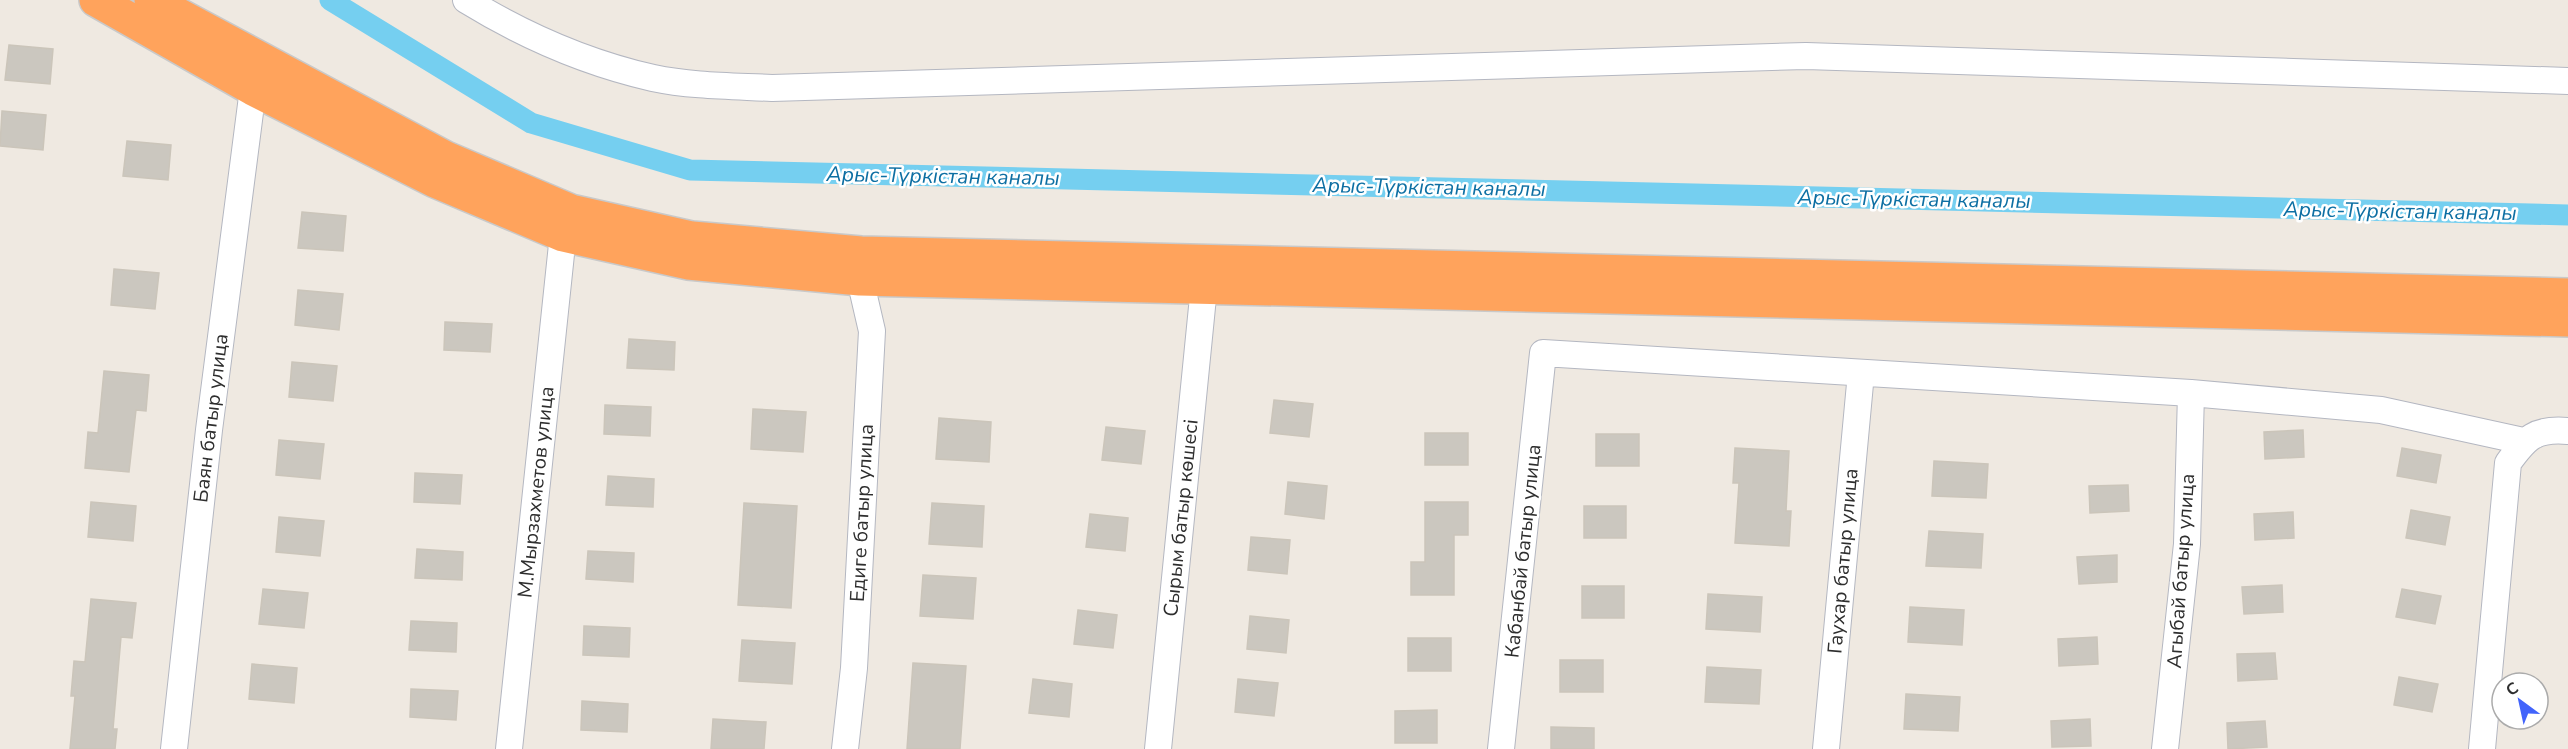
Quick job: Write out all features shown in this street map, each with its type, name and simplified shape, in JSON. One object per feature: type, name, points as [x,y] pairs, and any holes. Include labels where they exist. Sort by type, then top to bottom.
[{"type":"highway","points":[[96,0],[253,88],[435,181],[563,235],[688,263],[860,279],[2568,320]]},
{"type":"highway","points":[[151,0],[446,158],[571,211],[692,238],[861,254],[2568,294]]},
{"type":"street","points":[[466,0],[501,22],[573,53],[653,78],[772,88],[1806,56],[2568,81]]},
{"type":"street","name":"Баян батыр улица","points":[[174,749],[208,430],[253,88]]},
{"type":"street","name":"М.Мырзахметов улица","points":[[508,749],[563,235]]},
{"type":"street","name":"Едиге батыр улица","points":[[845,749],[854,668],[872,330],[860,279]]},
{"type":"street","name":"Сырым батыр көшесі","points":[[1158,749],[1204,287]]},
{"type":"street","name":"Кабанбай батыр улица","points":[[1502,749],[1543,353],[1861,373]]},
{"type":"street","points":[[1861,373],[2191,393],[2381,410],[2523,441]]},
{"type":"street","name":"Гаухар батыр улица","points":[[1826,749],[1861,373]]},
{"type":"street","name":"Агыбай батыр улица","points":[[2165,749],[2187,544],[2191,393]]},
{"type":"street","points":[[2482,749],[2508,463],[2523,441],[2537,433],[2568,431]]},
{"type":"building","points":[[9,45],[53,49],[50,84],[5,80]]},
{"type":"building","points":[[2,111],[46,115],[43,150],[0,146]]},
{"type":"building","points":[[127,141],[171,145],[168,180],[123,176]]},
{"type":"building","points":[[302,212],[346,216],[343,251],[298,248]]},
{"type":"building","points":[[114,269],[159,273],[155,309],[111,305]]},
{"type":"building","points":[[298,290],[343,294],[339,330],[295,325]]},
{"type":"building","points":[[445,322],[492,324],[490,352],[444,350]]},
{"type":"building","points":[[629,339],[675,342],[674,370],[627,368]]},
{"type":"building","points":[[292,362],[337,366],[333,401],[289,397]]},
{"type":"building","points":[[104,371],[149,375],[146,411],[136,410],[129,472],[85,468],[88,432],[98,433]]},
{"type":"building","points":[[1274,400],[1313,404],[1309,437],[1270,433]]},
{"type":"building","points":[[605,405],[651,407],[650,436],[604,434]]},
{"type":"building","points":[[753,409],[806,412],[803,452],[751,449]]},
{"type":"building","points":[[939,418],[991,422],[989,462],[936,459]]},
{"type":"building","points":[[1106,427],[1145,431],[1141,464],[1102,460]]},
{"type":"building","points":[[2303,430],[2304,457],[2265,459],[2264,432]]},
{"type":"building","points":[[1425,433],[1468,433],[1468,465],[1425,465]]},
{"type":"building","points":[[1596,434],[1639,434],[1639,466],[1596,466]]},
{"type":"building","points":[[279,440],[324,444],[320,479],[276,475]]},
{"type":"building","points":[[1735,448],[1789,451],[1786,511],[1791,511],[1789,546],[1735,543],[1739,483],[1733,483]]},
{"type":"building","points":[[2402,448],[2441,455],[2436,483],[2397,476]]},
{"type":"building","points":[[1934,461],[1988,464],[1986,498],[1932,496]]},
{"type":"building","points":[[415,473],[462,475],[460,504],[414,502]]},
{"type":"building","points":[[608,476],[654,479],[653,507],[606,505]]},
{"type":"building","points":[[1288,482],[1327,486],[1324,519],[1285,514]]},
{"type":"building","points":[[2128,485],[2129,511],[2090,513],[2089,486]]},
{"type":"building","points":[[91,502],[136,506],[133,541],[88,537]]},
{"type":"building","points":[[1425,502],[1468,502],[1468,535],[1454,535],[1454,595],[1411,595],[1411,562],[1425,562]]},
{"type":"building","points":[[744,503],[797,506],[791,608],[738,605]]},
{"type":"building","points":[[932,503],[984,506],[982,547],[929,544]]},
{"type":"building","points":[[1584,506],[1626,506],[1626,538],[1584,538]]},
{"type":"building","points":[[2411,510],[2450,517],[2445,545],[2406,538]]},
{"type":"building","points":[[2293,512],[2294,538],[2255,540],[2254,514]]},
{"type":"building","points":[[1090,514],[1128,518],[1125,551],[1086,547]]},
{"type":"building","points":[[279,517],[324,521],[320,556],[276,552]]},
{"type":"building","points":[[1929,531],[1983,534],[1981,568],[1926,566]]},
{"type":"building","points":[[1251,537],[1290,540],[1287,574],[1248,570]]},
{"type":"building","points":[[417,549],[463,552],[462,580],[415,578]]},
{"type":"building","points":[[588,551],[634,553],[633,582],[586,579]]},
{"type":"building","points":[[2117,555],[2117,582],[2079,584],[2077,557]]},
{"type":"building","points":[[923,575],[976,578],[973,619],[920,616]]},
{"type":"building","points":[[2282,585],[2283,612],[2244,614],[2242,587]]},
{"type":"building","points":[[1582,586],[1624,586],[1624,618],[1582,618]]},
{"type":"building","points":[[263,589],[308,593],[304,628],[259,624]]},
{"type":"building","points":[[2402,589],[2441,596],[2435,624],[2396,617]]},
{"type":"building","points":[[1708,594],[1762,597],[1760,632],[1706,629]]},
{"type":"building","points":[[91,599],[136,603],[132,638],[121,637],[113,729],[117,729],[115,749],[70,749],[75,696],[71,696],[74,661],[85,662]]},
{"type":"building","points":[[1910,607],[1964,610],[1962,645],[1908,642]]},
{"type":"building","points":[[1078,610],[1117,615],[1113,648],[1074,644]]},
{"type":"building","points":[[1250,616],[1289,620],[1286,653],[1247,649]]},
{"type":"building","points":[[411,621],[457,623],[456,652],[409,650]]},
{"type":"building","points":[[584,626],[630,628],[629,657],[583,655]]},
{"type":"building","points":[[2097,637],[2098,664],[2059,666],[2058,639]]},
{"type":"building","points":[[1408,638],[1451,638],[1451,671],[1408,671]]},
{"type":"building","points":[[742,640],[795,643],[792,684],[739,681]]},
{"type":"building","points":[[2275,653],[2277,679],[2238,681],[2237,654]]},
{"type":"building","points":[[1560,660],[1603,660],[1603,692],[1560,692]]},
{"type":"building","points":[[913,663],[966,666],[960,749],[907,749]]},
{"type":"building","points":[[252,664],[297,668],[294,703],[249,699]]},
{"type":"building","points":[[1707,667],[1761,670],[1759,704],[1705,702]]},
{"type":"building","points":[[2399,677],[2438,684],[2432,712],[2394,705]]},
{"type":"building","points":[[1033,679],[1072,684],[1069,717],[1029,713]]},
{"type":"building","points":[[1238,679],[1278,683],[1274,716],[1235,712]]},
{"type":"building","points":[[411,689],[458,691],[456,720],[410,717]]},
{"type":"building","points":[[1906,694],[1960,697],[1958,731],[1904,729]]},
{"type":"building","points":[[582,701],[628,704],[627,732],[581,730]]},
{"type":"building","points":[[1437,710],[1437,743],[1395,743],[1395,711]]},
{"type":"building","points":[[713,719],[766,722],[764,749],[711,749]]},
{"type":"building","points":[[2090,719],[2091,746],[2052,747],[2051,721]]},
{"type":"building","points":[[2265,721],[2267,747],[2228,749],[2227,723]]},
{"type":"building","points":[[1551,727],[1594,728],[1594,749],[1551,749]]},
{"type":"waterway","name":"Арыс-Түркістан каналы","points":[[330,0],[531,123],[690,170],[2568,215]]}]
